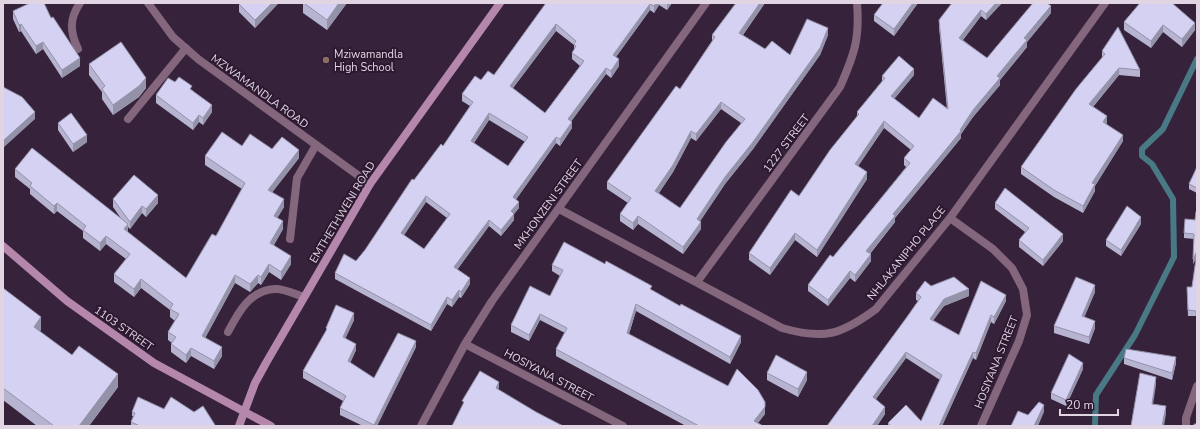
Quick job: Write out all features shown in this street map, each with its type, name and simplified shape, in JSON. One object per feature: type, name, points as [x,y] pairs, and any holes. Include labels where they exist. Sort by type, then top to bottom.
[{"type":"street","points":[[78,49],[72,36],[71,25],[80,3]]},
{"type":"street","name":"MZWAMANDLA ROAD","points":[[148,3],[173,37],[186,48],[370,184]]},
{"type":"street","name":"EMTHETHWENI ROAD","points":[[239,426],[244,411],[266,363],[370,184],[500,3]]},
{"type":"street","name":"MKHONZENI STREET","points":[[421,426],[466,344],[497,295],[706,3]]},
{"type":"street","name":"1227 STREET","points":[[697,282],[840,88],[854,54],[858,23],[857,3]]},
{"type":"street","name":"NHLAKANIPHO PLACE","points":[[559,209],[782,328],[805,335],[842,331],[876,309],[950,218],[1105,3]]},
{"type":"street","points":[[128,119],[186,48]]},
{"type":"street","points":[[290,238],[297,178],[316,145]]},
{"type":"street","name":"HOSIYANA STREET","points":[[950,218],[993,249],[1012,268],[1024,289],[1027,315],[1019,341],[981,426]]},
{"type":"street","name":"1103 STREET","points":[[3,246],[67,301],[154,363],[272,426]]},
{"type":"street","points":[[228,332],[245,302],[264,292],[275,289],[304,297]]},
{"type":"street","name":"HOSIYANA STREET","points":[[466,344],[623,426]]},
{"type":"street","points":[[1186,426],[1186,418],[1197,386]]},
{"type":"building","points":[[30,3],[44,3],[51,18],[53,17],[80,58],[62,70],[43,42],[36,46],[21,24],[19,25],[13,11]]},
{"type":"building","points":[[272,3],[255,20],[239,4]]},
{"type":"building","points":[[304,3],[339,3],[327,20]]},
{"type":"building","points":[[546,3],[656,3],[654,6],[650,4],[613,55],[619,59],[611,71],[606,68],[568,119],[572,122],[560,139],[556,137],[513,197],[519,202],[511,211],[514,214],[501,230],[489,220],[454,267],[470,278],[461,292],[459,290],[452,300],[447,297],[431,325],[335,273],[344,254],[356,261],[365,250],[412,179],[414,180],[441,144],[443,146],[473,102],[462,94],[475,76],[481,80],[488,71],[494,75]],"holes":[[[556,24],[576,41],[574,44],[576,46],[572,53],[584,61],[545,113],[510,86]],[[489,113],[528,137],[508,166],[471,141]],[[426,196],[450,214],[424,249],[401,233]]]},
{"type":"building","points":[[736,3],[760,3],[739,33],[765,49],[772,41],[790,55],[807,19],[828,28],[820,48],[753,142],[725,177],[697,219],[701,222],[683,247],[638,216],[633,223],[620,214],[631,198],[607,182],[676,86],[680,89],[715,37],[712,35]],"holes":[[[721,102],[745,119],[726,142],[680,208],[655,191],[673,165],[691,131],[696,134]]]},
{"type":"building","points":[[883,3],[913,3],[894,29],[874,15]]},
{"type":"building","points":[[952,3],[996,3],[986,14],[981,10],[959,38],[987,58],[1033,3],[1047,3],[1051,6],[1024,38],[1027,40],[997,76],[1000,78],[973,110],[960,130],[961,131],[893,214],[895,216],[866,251],[871,254],[855,275],[850,271],[828,300],[808,285],[830,255],[833,257],[910,163],[904,158],[914,146],[884,121],[855,164],[867,172],[817,250],[795,233],[770,268],[749,253],[791,190],[799,196],[830,150],[859,114],[857,112],[885,78],[882,76],[899,56],[914,69],[891,96],[919,118],[933,98],[948,109],[939,20]]},
{"type":"building","points":[[1140,3],[1172,3],[1195,23],[1182,39],[1163,25],[1151,41],[1124,22]]},
{"type":"building","points":[[1118,27],[1140,70],[1119,68],[1089,104],[1107,116],[1103,122],[1123,135],[1092,183],[1095,184],[1083,206],[1054,190],[1021,167],[1076,89],[1105,54],[1102,51]]},
{"type":"building","points":[[121,42],[146,78],[139,86],[113,105],[102,89],[105,86],[89,64]]},
{"type":"building","points":[[179,77],[192,86],[190,89],[212,105],[203,118],[199,115],[193,123],[156,95],[168,78],[175,82]]},
{"type":"building","points":[[3,87],[22,97],[35,112],[3,141]]},
{"type":"building","points":[[71,113],[87,135],[73,144],[58,123]]},
{"type":"building","points":[[222,132],[242,146],[250,134],[272,149],[282,137],[299,150],[268,190],[284,199],[274,216],[283,221],[270,243],[291,256],[281,272],[269,264],[261,277],[258,275],[250,284],[235,275],[202,336],[222,347],[214,361],[191,348],[186,355],[171,344],[176,337],[168,332],[179,314],[170,309],[173,304],[141,279],[134,289],[114,274],[130,254],[106,236],[100,243],[83,230],[86,226],[57,203],[54,206],[30,186],[32,183],[15,169],[32,148],[128,224],[124,229],[186,278],[212,234],[216,236],[245,183],[205,156]]},
{"type":"building","points":[[1197,167],[1197,188],[1189,184]]},
{"type":"building","points":[[134,175],[158,195],[146,209],[142,206],[130,222],[113,199]]},
{"type":"building","points":[[1005,188],[1063,234],[1043,260],[1019,240],[1029,228],[995,203]]},
{"type":"building","points":[[1127,206],[1141,217],[1121,250],[1106,240]]},
{"type":"building","points":[[1197,210],[1197,251],[1193,259],[1194,234],[1184,233],[1185,219],[1195,220]]},
{"type":"building","points":[[564,242],[605,264],[606,261],[652,286],[650,289],[680,306],[681,304],[741,336],[730,357],[636,304],[627,333],[728,386],[737,369],[758,390],[765,402],[765,407],[754,421],[763,426],[699,426],[556,349],[567,328],[540,314],[529,335],[511,325],[530,286],[550,296],[563,270],[552,265]]},
{"type":"building","points":[[1197,252],[1196,316],[1196,311],[1188,310],[1187,287],[1192,287]]},
{"type":"building","points":[[954,277],[969,289],[944,299],[930,319],[959,335],[981,281],[1006,295],[994,317],[991,315],[976,353],[973,352],[939,426],[891,426],[888,423],[906,405],[921,421],[942,375],[906,352],[873,397],[885,407],[872,426],[827,426],[921,297],[916,293],[925,281],[931,286]]},
{"type":"building","points":[[1076,277],[1095,285],[1082,316],[1095,321],[1089,337],[1054,326]]},
{"type":"building","points":[[3,288],[41,317],[34,327],[72,355],[79,346],[118,374],[79,426],[54,426],[3,388]]},
{"type":"building","points":[[336,305],[354,313],[343,337],[356,344],[348,361],[374,378],[398,333],[416,341],[374,425],[340,408],[346,396],[303,371],[327,329],[326,328]]},
{"type":"building","points":[[1126,349],[1176,357],[1172,373],[1124,358]]},
{"type":"building","points":[[1069,354],[1083,363],[1066,400],[1051,393]]},
{"type":"building","points":[[776,355],[807,372],[798,389],[767,373]]},
{"type":"building","points":[[480,371],[499,382],[496,388],[563,426],[452,426],[464,402],[462,401]]},
{"type":"building","points":[[1140,373],[1156,377],[1152,404],[1166,406],[1162,426],[1131,426]]},
{"type":"building","points":[[138,397],[164,409],[171,397],[194,412],[203,406],[215,425],[140,426],[131,422],[135,413],[132,412]]},
{"type":"building","points":[[1039,402],[1044,405],[1034,426],[1011,426],[1018,411],[1028,415]]},
{"type":"waterway","points":[[1095,426],[1096,395],[1135,335],[1174,257],[1173,199],[1152,164],[1142,156],[1142,149],[1163,129],[1197,59]]},
{"type":"place","name":"Mziwamandla High School","points":[[326,60]]}]
